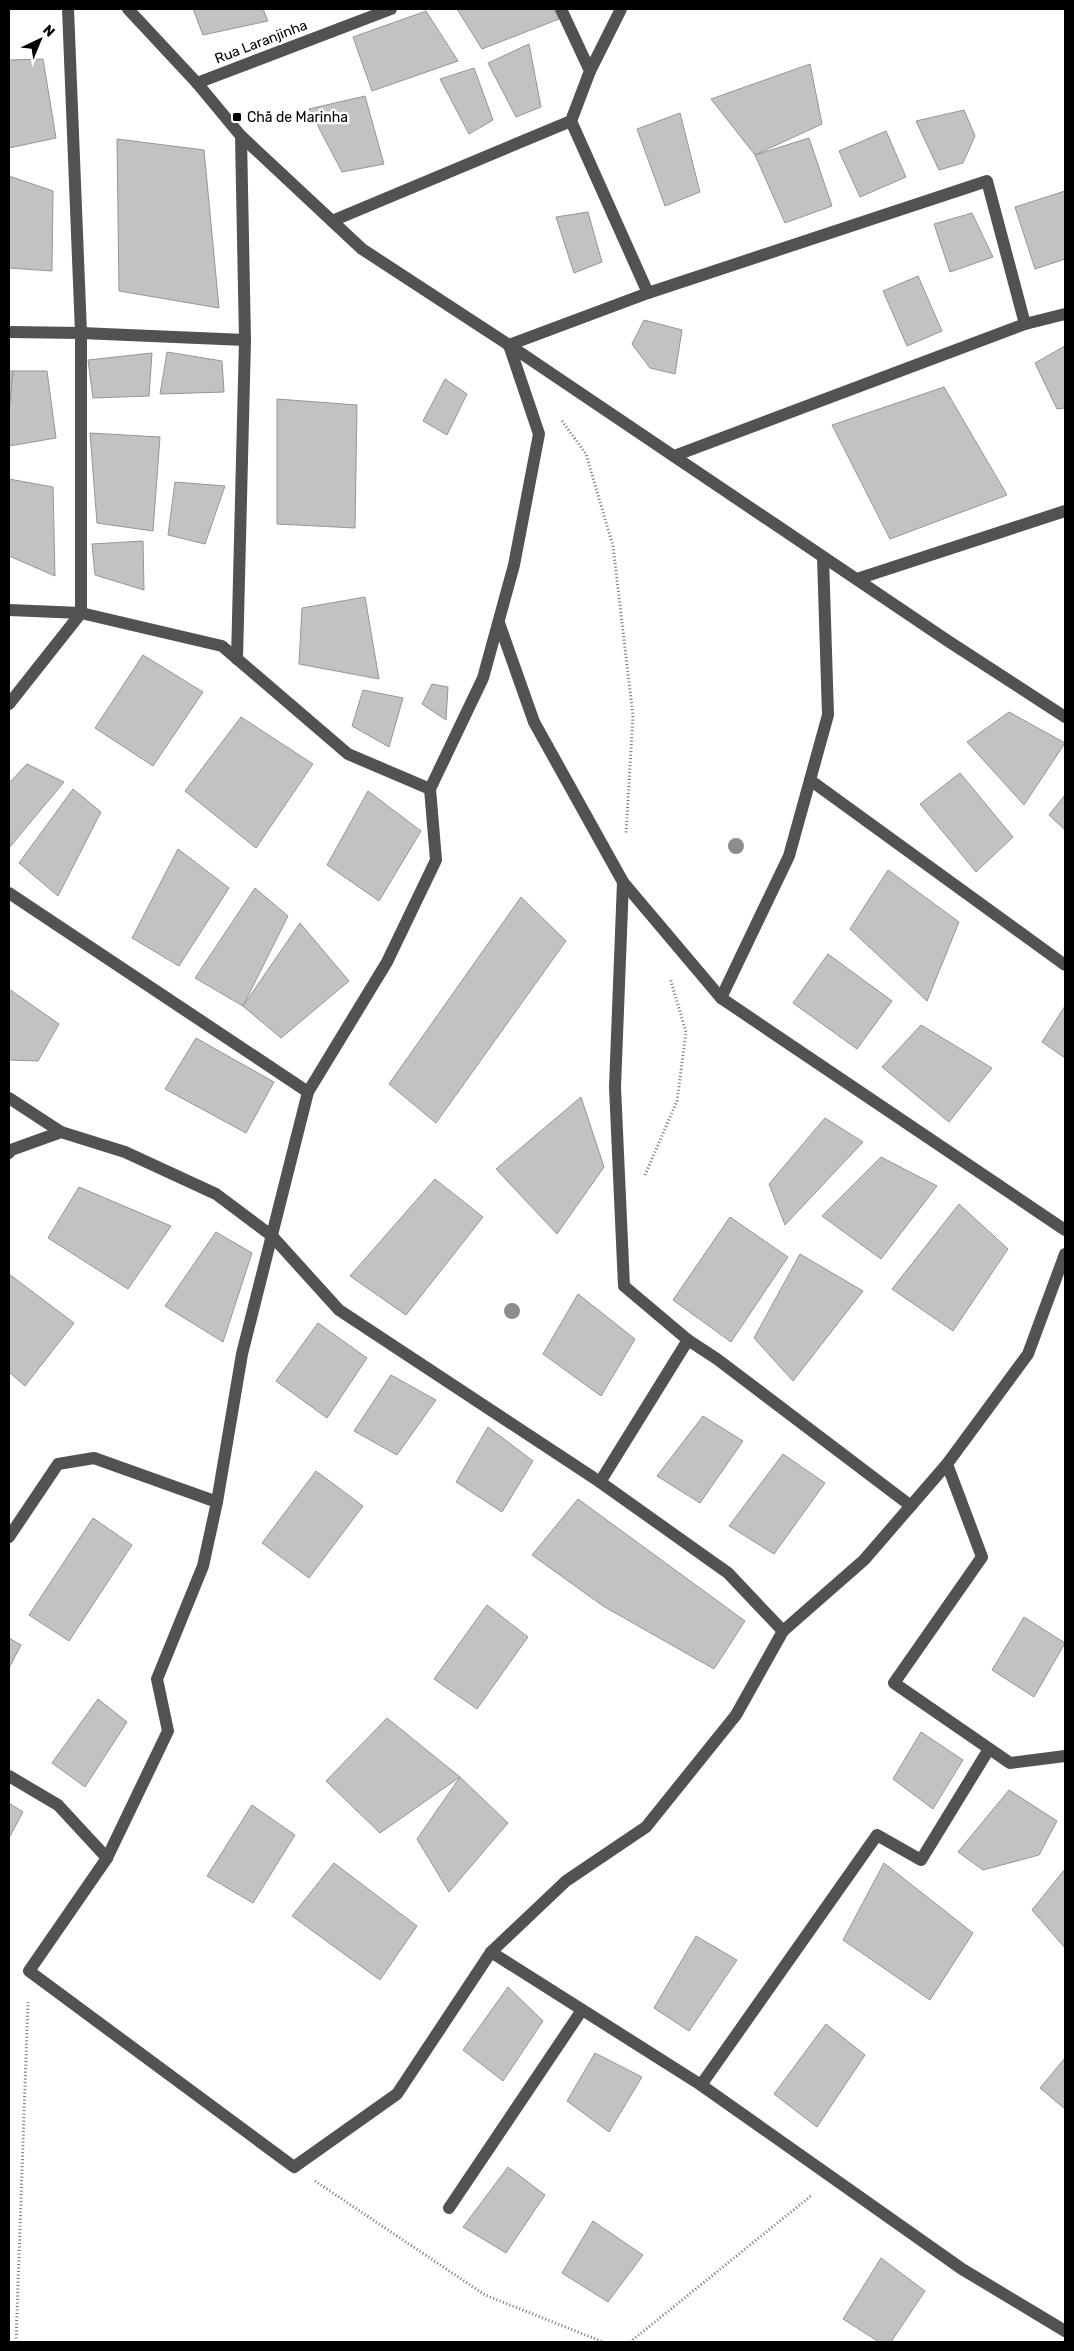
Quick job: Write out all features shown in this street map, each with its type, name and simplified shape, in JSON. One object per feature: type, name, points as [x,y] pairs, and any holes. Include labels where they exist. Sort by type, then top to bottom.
[{"type":"street","points":[[9,704],[81,613],[81,333],[68,9]]},
{"type":"street","points":[[128,9],[197,83],[241,136],[362,248],[1065,717]]},
{"type":"street","name":"Rua Laranjinha","points":[[197,83],[391,9]]},
{"type":"street","points":[[561,9],[590,71]]},
{"type":"street","points":[[621,9],[590,71],[571,121],[648,293]]},
{"type":"street","points":[[332,221],[571,121]]},
{"type":"street","points":[[237,659],[245,340],[241,136]]},
{"type":"street","points":[[509,345],[648,293],[987,181],[1026,324]]},
{"type":"street","points":[[674,456],[1026,324],[1065,314]]},
{"type":"street","points":[[9,332],[245,340]]},
{"type":"street","points":[[509,345],[539,434],[514,566],[483,678],[430,789],[436,860],[387,962],[308,1092],[242,1354],[217,1502],[202,1566],[157,1679],[168,1731],[107,1858],[29,1971],[294,2167],[396,2094],[491,1952],[566,1881],[646,1827],[736,1715],[784,1631],[864,1560],[947,1464],[1028,1354],[1065,1254]]},
{"type":"street","points":[[857,579],[1065,511]]},
{"type":"street","points":[[721,998],[789,856],[828,715],[824,557]]},
{"type":"street","points":[[9,610],[81,613],[222,646],[348,754],[430,789]]},
{"type":"street","points":[[499,623],[534,722],[623,882],[721,998],[1065,1230]]},
{"type":"street","points":[[810,780],[1065,965]]},
{"type":"street","points":[[623,882],[615,1086],[624,1286],[688,1340],[717,1359],[911,1506]]},
{"type":"street","points":[[9,893],[308,1092]]},
{"type":"street","points":[[9,1098],[61,1132],[124,1152],[216,1194],[272,1236],[339,1310],[600,1482],[728,1573],[784,1631]]},
{"type":"street","points":[[9,1153],[11,1150],[61,1132]]},
{"type":"street","points":[[600,1482],[688,1340]]},
{"type":"street","points":[[9,1537],[58,1464],[94,1458],[217,1502]]},
{"type":"street","points":[[947,1464],[982,1556],[894,1683],[1010,1763],[1065,1756]]},
{"type":"street","points":[[701,2085],[877,1835],[921,1860],[989,1749]]},
{"type":"street","points":[[9,1776],[58,1805],[107,1858]]},
{"type":"street","points":[[491,1952],[701,2085],[962,2269],[1065,2330]]},
{"type":"street","points":[[449,2208],[582,2010]]},
{"type":"path","points":[[558,415],[586,454],[613,546],[633,716],[623,882]]},
{"type":"path","points":[[645,1183],[645,1173],[677,1101],[686,1032],[667,969]]},
{"type":"path","points":[[16,2342],[29,1971]]},
{"type":"path","points":[[294,2167],[485,2295],[603,2342]]},
{"type":"path","points":[[630,2342],[833,2178]]},
{"type":"building","points":[[193,9],[263,9],[268,21],[203,35]]},
{"type":"building","points":[[457,9],[554,9],[559,19],[482,49]]},
{"type":"building","points":[[426,11],[458,61],[372,91],[353,37]]},
{"type":"building","points":[[529,44],[541,107],[516,117],[488,63]]},
{"type":"building","points":[[43,59],[56,138],[9,148],[9,60]]},
{"type":"building","points":[[810,64],[822,124],[755,155],[711,99]]},
{"type":"building","points":[[474,68],[493,120],[469,134],[440,79]]},
{"type":"building","points":[[365,96],[384,164],[342,172],[309,109]]},
{"type":"building","points":[[964,110],[975,136],[963,163],[939,170],[916,121]]},
{"type":"building","points":[[680,113],[700,192],[665,206],[637,129]]},
{"type":"building","points":[[886,131],[906,177],[860,197],[839,151]]},
{"type":"building","points":[[809,138],[832,206],[785,223],[755,155]]},
{"type":"building","points":[[117,139],[204,150],[219,308],[119,291]]},
{"type":"building","points":[[9,176],[53,191],[52,271],[9,268]]},
{"type":"building","points":[[1065,191],[1065,259],[1035,269],[1015,207]]},
{"type":"building","points":[[588,212],[602,262],[574,273],[556,217]]},
{"type":"building","points":[[972,213],[993,257],[950,272],[934,224]]},
{"type":"building","points":[[918,276],[942,331],[907,346],[883,291]]},
{"type":"building","points":[[644,320],[682,330],[675,374],[650,368],[632,344]]},
{"type":"building","points":[[1065,346],[1065,408],[1057,409],[1035,363]]},
{"type":"building","points":[[167,352],[222,361],[224,392],[160,394]]},
{"type":"building","points":[[152,353],[149,396],[93,398],[88,360]]},
{"type":"building","points":[[9,371],[13,371],[9,413]]},
{"type":"building","points":[[13,371],[47,371],[56,438],[9,446],[9,413]]},
{"type":"building","points":[[445,379],[467,394],[447,435],[423,421]]},
{"type":"building","points":[[944,387],[1007,495],[890,539],[832,425]]},
{"type":"building","points":[[277,399],[357,405],[355,528],[277,524]]},
{"type":"building","points":[[90,433],[160,437],[153,531],[97,523]]},
{"type":"building","points":[[9,479],[53,487],[55,576],[9,556]]},
{"type":"building","points":[[175,482],[225,486],[205,544],[168,535]]},
{"type":"building","points":[[143,541],[144,590],[95,575],[92,544]]},
{"type":"building","points":[[365,597],[379,679],[299,664],[302,608]]},
{"type":"building","points":[[143,655],[203,692],[153,766],[95,728]]},
{"type":"building","points":[[432,684],[448,687],[446,720],[422,704]]},
{"type":"building","points":[[363,690],[403,698],[389,747],[352,726]]},
{"type":"building","points":[[1009,712],[1065,743],[1024,805],[967,742]]},
{"type":"building","points":[[241,717],[313,764],[256,848],[185,791]]},
{"type":"building","points":[[27,764],[64,782],[9,848],[9,783]]},
{"type":"building","points":[[960,773],[1013,837],[976,872],[920,804]]},
{"type":"building","points":[[73,789],[101,812],[58,896],[19,863]]},
{"type":"building","points":[[368,791],[421,831],[379,901],[327,865]]},
{"type":"building","points":[[1065,795],[1065,830],[1049,815]]},
{"type":"building","points":[[178,849],[229,888],[179,966],[132,938]]},
{"type":"building","points":[[888,870],[959,922],[927,1001],[850,929]]},
{"type":"building","points":[[255,888],[288,916],[243,1006],[195,978]]},
{"type":"building","points":[[521,897],[566,941],[436,1123],[389,1084]]},
{"type":"building","points":[[300,923],[349,981],[281,1038],[243,1006]]},
{"type":"building","points":[[828,954],[892,1001],[857,1049],[793,1003]]},
{"type":"building","points":[[9,989],[59,1024],[38,1061],[9,1060]]},
{"type":"building","points":[[1065,1006],[1065,1058],[1042,1042]]},
{"type":"building","points":[[921,1025],[992,1068],[949,1122],[882,1067]]},
{"type":"building","points":[[196,1038],[274,1082],[246,1133],[165,1089]]},
{"type":"building","points":[[581,1097],[604,1167],[557,1234],[496,1169]]},
{"type":"building","points":[[825,1118],[863,1142],[785,1225],[769,1184]]},
{"type":"building","points":[[881,1157],[937,1186],[881,1259],[822,1216]]},
{"type":"building","points":[[435,1179],[483,1217],[406,1315],[350,1276]]},
{"type":"building","points":[[79,1187],[171,1226],[128,1289],[48,1238]]},
{"type":"building","points":[[959,1204],[1008,1249],[953,1331],[892,1289]]},
{"type":"building","points":[[730,1217],[788,1257],[731,1342],[673,1300]]},
{"type":"building","points":[[216,1232],[252,1253],[223,1342],[165,1306]]},
{"type":"building","points":[[800,1254],[863,1291],[793,1381],[754,1338]]},
{"type":"building","points":[[9,1274],[74,1323],[25,1386],[9,1372]]},
{"type":"building","points":[[578,1294],[635,1339],[601,1396],[543,1354]]},
{"type":"building","points":[[318,1323],[367,1358],[327,1418],[276,1381]]},
{"type":"building","points":[[391,1375],[436,1400],[397,1455],[354,1431]]},
{"type":"building","points":[[703,1416],[743,1441],[700,1503],[657,1476]]},
{"type":"building","points":[[488,1427],[533,1461],[502,1512],[456,1482]]},
{"type":"building","points":[[783,1454],[825,1483],[774,1554],[729,1526]]},
{"type":"building","points":[[316,1471],[363,1506],[309,1578],[262,1543]]},
{"type":"building","points":[[578,1499],[745,1621],[714,1669],[603,1606],[532,1555]]},
{"type":"building","points":[[93,1518],[132,1545],[69,1641],[29,1615]]},
{"type":"building","points":[[487,1605],[528,1637],[477,1709],[434,1679]]},
{"type":"building","points":[[1024,1617],[1065,1643],[1034,1697],[992,1670]]},
{"type":"building","points":[[9,1638],[21,1645],[9,1668]]},
{"type":"building","points":[[98,1699],[127,1722],[85,1787],[52,1763]]},
{"type":"building","points":[[387,1718],[460,1777],[380,1833],[326,1781]]},
{"type":"building","points":[[921,1732],[963,1760],[933,1809],[893,1779]]},
{"type":"building","points":[[460,1777],[508,1823],[449,1892],[417,1839]]},
{"type":"building","points":[[1009,1790],[1057,1821],[1039,1855],[983,1870],[958,1852]]},
{"type":"building","points":[[9,1803],[23,1812],[9,1838]]},
{"type":"building","points":[[252,1805],[295,1835],[253,1903],[207,1876]]},
{"type":"building","points":[[334,1863],[417,1926],[380,1980],[292,1916]]},
{"type":"building","points":[[884,1863],[973,1933],[930,2000],[843,1940]]},
{"type":"building","points":[[1065,1869],[1065,1948],[1032,1910]]},
{"type":"building","points":[[696,1936],[737,1960],[689,2031],[654,2008]]},
{"type":"building","points":[[508,1987],[543,2021],[503,2081],[463,2050]]},
{"type":"building","points":[[826,2024],[865,2055],[817,2127],[774,2094]]},
{"type":"building","points":[[595,2053],[642,2077],[609,2132],[567,2101]]},
{"type":"building","points":[[1065,2058],[1065,2109],[1040,2088]]},
{"type":"building","points":[[508,2167],[545,2195],[506,2253],[463,2227]]},
{"type":"building","points":[[593,2221],[643,2255],[608,2302],[562,2273]]},
{"type":"building","points":[[881,2258],[925,2291],[891,2342],[879,2342],[843,2319]]},
{"type":"place","name":"Chã de Marinha","points":[[237,117]]}]
